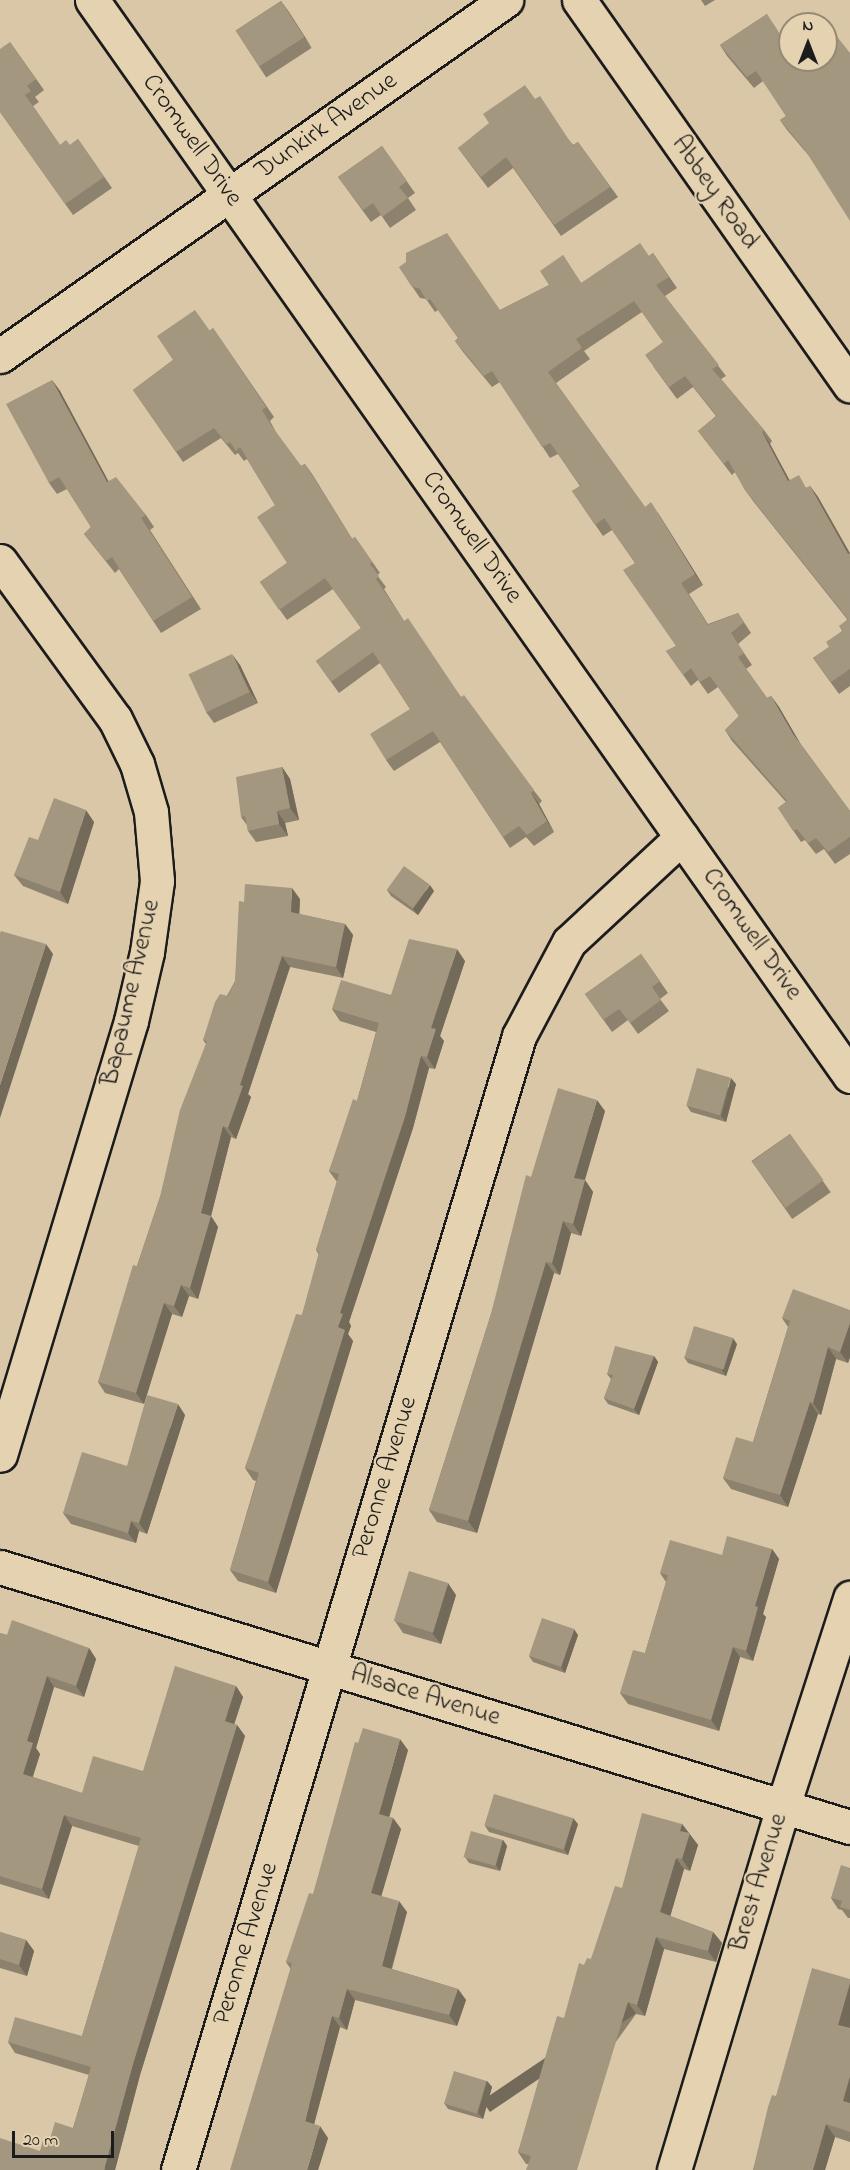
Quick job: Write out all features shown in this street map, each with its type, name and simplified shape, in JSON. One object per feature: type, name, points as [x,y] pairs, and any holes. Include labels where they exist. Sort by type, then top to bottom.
[{"type":"street","name":"Cromwell Drive","points":[[92,0],[850,1076]]},
{"type":"street","name":"Dunkirk Avenue","points":[[0,356],[506,0]]},
{"type":"street","name":"Abbey Road","points":[[579,0],[850,385]]},
{"type":"street","name":"Bapaume Avenue","points":[[0,561],[115,719],[133,755],[151,812],[157,881],[147,952],[130,1021],[0,1455]]},
{"type":"street","name":"Peronne Avenue","points":[[178,2170],[519,1036],[569,942],[682,837]]},
{"type":"street","name":"Alsace Avenue","points":[[0,1568],[850,1827]]},
{"type":"street","name":"Brest Avenue","points":[[674,2170],[783,1806],[850,1598]]},
{"type":"building","points":[[281,1],[304,37],[259,66],[236,30]]},
{"type":"building","points":[[767,14],[778,31],[778,72],[838,72],[838,38],[850,53],[850,221],[805,150],[780,120],[786,116],[756,71],[747,77],[720,45]]},
{"type":"building","points":[[10,42],[36,79],[27,86],[31,91],[25,95],[60,145],[66,140],[70,145],[78,139],[104,177],[65,204],[0,112],[0,49]]},
{"type":"building","points":[[525,85],[535,99],[540,96],[573,146],[578,142],[610,187],[554,225],[506,157],[481,177],[458,148],[489,123],[483,114]]},
{"type":"building","points":[[382,146],[407,181],[399,187],[408,198],[382,217],[373,203],[363,210],[338,177]]},
{"type":"building","points":[[447,233],[500,310],[549,285],[540,271],[563,255],[581,283],[640,243],[649,256],[653,253],[669,277],[656,285],[719,365],[712,369],[764,430],[762,432],[788,481],[799,475],[806,488],[810,486],[848,554],[850,553],[850,669],[831,682],[813,658],[829,647],[826,642],[842,631],[839,626],[848,619],[745,490],[728,460],[724,464],[698,431],[717,416],[685,376],[669,387],[645,355],[663,342],[634,301],[576,339],[582,348],[548,372],[645,507],[651,502],[695,574],[681,583],[708,625],[738,613],[744,622],[731,633],[744,653],[738,657],[767,698],[771,696],[793,734],[850,811],[850,837],[828,852],[816,838],[808,843],[797,829],[793,831],[778,808],[787,801],[725,730],[739,716],[710,676],[700,682],[691,668],[683,675],[666,651],[676,646],[623,570],[635,563],[604,518],[595,525],[572,491],[581,486],[550,443],[542,447],[492,371],[484,376],[455,341],[458,338],[430,299],[427,301],[419,288],[412,287],[399,267],[406,262],[406,253]]},
{"type":"building","points":[[195,310],[210,331],[213,328],[266,407],[262,410],[271,425],[301,466],[305,464],[352,539],[355,537],[372,562],[370,564],[379,576],[376,579],[404,621],[408,618],[461,697],[464,695],[534,790],[531,793],[547,821],[527,835],[519,826],[503,837],[433,731],[386,760],[370,734],[410,709],[373,652],[331,682],[316,661],[361,628],[325,578],[279,610],[260,582],[287,563],[257,517],[275,505],[240,447],[236,451],[230,442],[227,444],[214,428],[176,452],[133,390],[173,360],[157,336]]},
{"type":"building","points":[[52,380],[107,482],[116,477],[146,515],[141,518],[192,597],[153,621],[112,557],[106,561],[84,534],[91,527],[59,477],[49,483],[6,404]]},
{"type":"building","points":[[232,654],[250,692],[206,712],[188,674]]},
{"type":"building","points":[[282,767],[290,808],[277,811],[279,824],[248,831],[245,816],[241,817],[236,777]]},
{"type":"building","points":[[54,798],[86,810],[60,892],[14,875],[29,837],[38,840]]},
{"type":"building","points":[[404,866],[430,885],[413,908],[387,889]]},
{"type":"building","points":[[245,884],[292,888],[291,912],[345,924],[336,967],[282,956],[240,1085],[243,1086],[228,1128],[223,1126],[201,1213],[211,1216],[190,1288],[181,1285],[174,1306],[164,1303],[136,1393],[98,1382],[133,1265],[137,1266],[160,1197],[180,1110],[207,1041],[203,1040],[215,1002],[220,994],[228,996],[235,981],[239,901],[244,902]]},
{"type":"building","points":[[1,931],[46,944],[0,1085],[0,933]]},
{"type":"building","points":[[409,939],[457,949],[431,1028],[436,1029],[427,1057],[421,1056],[405,1117],[340,1313],[343,1314],[338,1327],[345,1330],[268,1582],[230,1570],[259,1473],[245,1468],[296,1314],[302,1315],[319,1252],[316,1250],[339,1174],[329,1171],[353,1099],[357,1101],[379,1023],[332,1009],[341,980],[391,995]]},
{"type":"building","points":[[641,954],[660,981],[652,987],[661,1000],[630,1023],[619,1009],[603,1020],[585,994]]},
{"type":"building","points":[[697,1068],[731,1078],[720,1115],[686,1105]]},
{"type":"building","points":[[558,1088],[597,1100],[574,1178],[585,1180],[573,1224],[563,1221],[552,1263],[546,1262],[468,1521],[429,1510],[491,1314],[526,1175],[531,1177]]},
{"type":"building","points":[[790,1134],[824,1180],[785,1208],[752,1162]]},
{"type":"building","points":[[793,1289],[850,1310],[850,1323],[840,1352],[828,1347],[813,1403],[810,1402],[780,1495],[723,1478],[736,1437],[753,1442],[790,1321],[782,1318]]},
{"type":"building","points":[[694,1326],[733,1338],[724,1370],[684,1358]]},
{"type":"building","points":[[615,1346],[654,1356],[634,1409],[604,1398],[613,1375],[607,1374]]},
{"type":"building","points":[[147,1395],[178,1404],[139,1523],[131,1521],[128,1533],[63,1513],[82,1452],[127,1466]]},
{"type":"building","points":[[727,1536],[772,1549],[755,1606],[758,1607],[746,1651],[733,1647],[711,1720],[620,1693],[633,1650],[645,1653],[668,1575],[660,1573],[670,1540],[722,1555]]},
{"type":"building","points":[[409,1571],[448,1583],[433,1633],[394,1621]]},
{"type":"building","points":[[542,1618],[574,1629],[561,1667],[529,1656]]},
{"type":"building","points":[[12,1620],[89,1648],[76,1686],[47,1676],[27,1741],[33,1743],[23,1774],[82,1793],[93,1756],[143,1771],[175,1666],[236,1686],[225,1721],[237,1725],[133,2064],[104,2170],[0,2170],[0,2138],[40,2151],[44,2137],[50,2139],[55,2122],[73,2128],[91,2067],[8,2042],[15,2017],[82,2036],[141,1838],[64,1815],[42,1889],[0,1876],[0,1633],[7,1635]]},
{"type":"building","points":[[363,1728],[400,1739],[379,1814],[393,1818],[371,1893],[399,1901],[382,1966],[458,1989],[449,2015],[347,1989],[339,2018],[332,2016],[305,2121],[320,2126],[307,2170],[230,2170],[292,1963],[286,1962],[309,1893],[313,1894],[355,1742],[358,1743]]},
{"type":"building","points":[[494,1794],[573,1818],[564,1850],[484,1826]]},
{"type":"building","points":[[642,1813],[682,1824],[680,1831],[690,1833],[682,1859],[676,1858],[660,1912],[713,1932],[708,1951],[656,1937],[637,2005],[628,2002],[577,2170],[526,2170],[531,2156],[518,2152],[557,2016],[564,2018],[579,1963],[584,1965],[587,1958],[591,1959],[615,1886],[622,1888]]},
{"type":"building","points":[[471,1831],[503,1840],[495,1866],[464,1857]]},
{"type":"building","points":[[841,1865],[850,1868],[850,1910],[840,1907],[842,1901],[831,1898]]},
{"type":"building","points":[[0,1932],[26,1940],[19,1965],[0,1959]]},
{"type":"building","points":[[812,1968],[850,1979],[838,2025],[850,2028],[850,2076],[843,2101],[850,2103],[850,2132],[826,2124],[813,2170],[753,2170],[768,2107],[772,2095],[776,2096]]},
{"type":"building","points":[[454,2071],[487,2081],[477,2113],[444,2104]]}]
